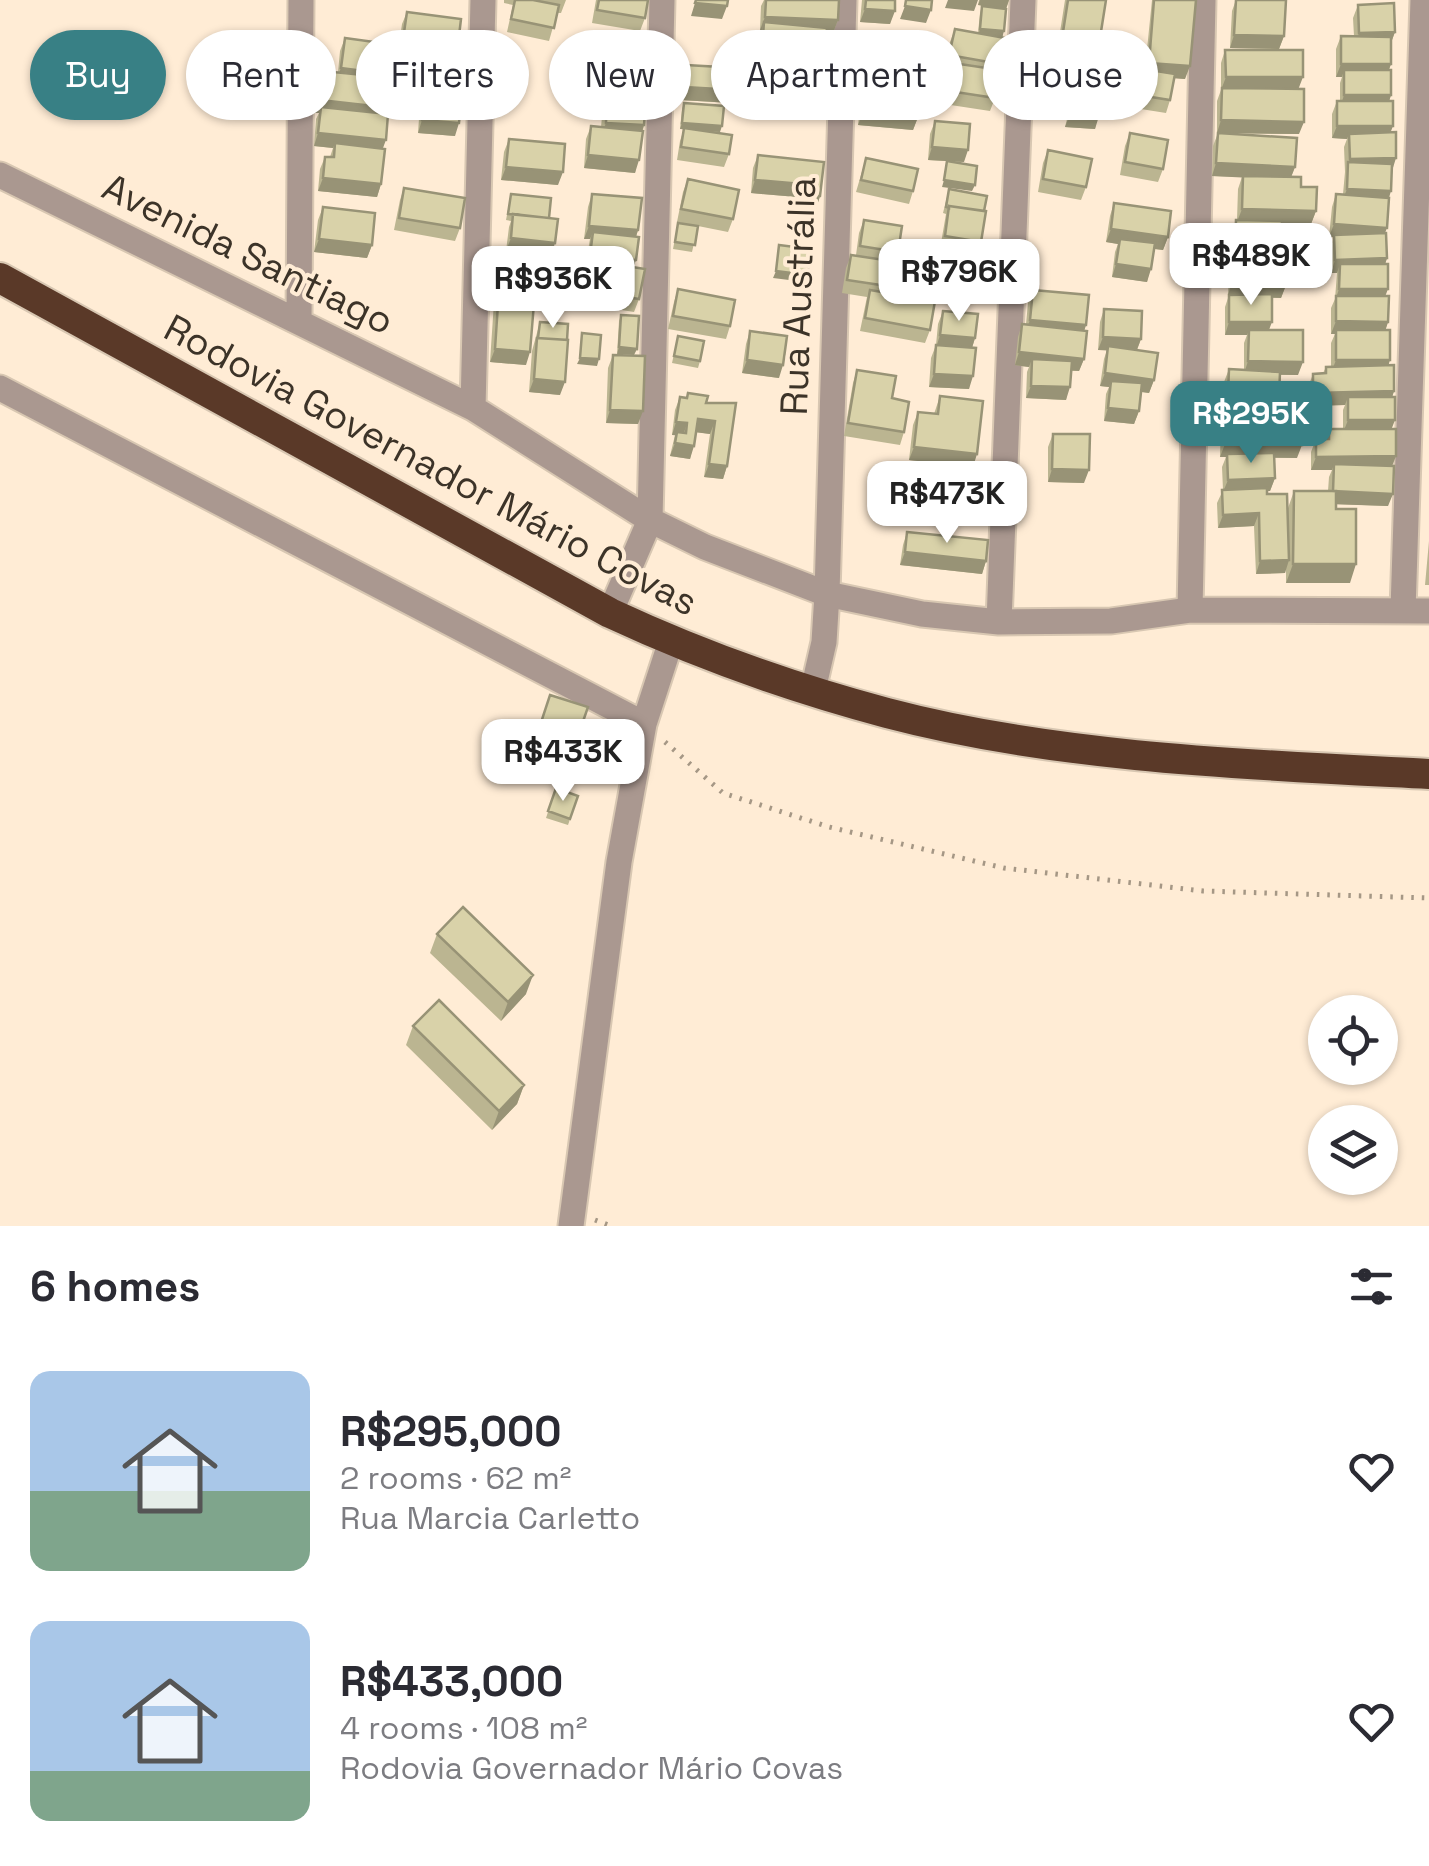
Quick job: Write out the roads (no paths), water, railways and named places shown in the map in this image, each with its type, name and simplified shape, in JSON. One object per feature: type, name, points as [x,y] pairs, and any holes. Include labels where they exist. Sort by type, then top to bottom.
[{"type":"highway","name":"Rodovia Governador Mário Covas","points":[[0,278],[610,612],[671,641],[888,713],[1002,736],[1294,767],[1429,774]]},
{"type":"street","points":[[299,318],[301,0]]},
{"type":"street","points":[[474,408],[484,0]]},
{"type":"street","points":[[610,612],[650,520],[662,0]]},
{"type":"street","name":"Rua Austrália","points":[[813,690],[824,642],[827,594],[844,0]]},
{"type":"street","points":[[999,622],[1023,0]]},
{"type":"street","points":[[1190,610],[1203,0]]},
{"type":"street","points":[[1402,610],[1422,0]]},
{"type":"street","name":"Avenida Santiago","points":[[0,176],[299,318],[474,408],[650,520],[705,548],[827,594],[922,614],[999,622],[1111,622],[1190,610],[1429,612]]},
{"type":"street","points":[[0,388],[644,724]]},
{"type":"street","points":[[571,1226],[619,862],[644,724],[671,641]]}]
